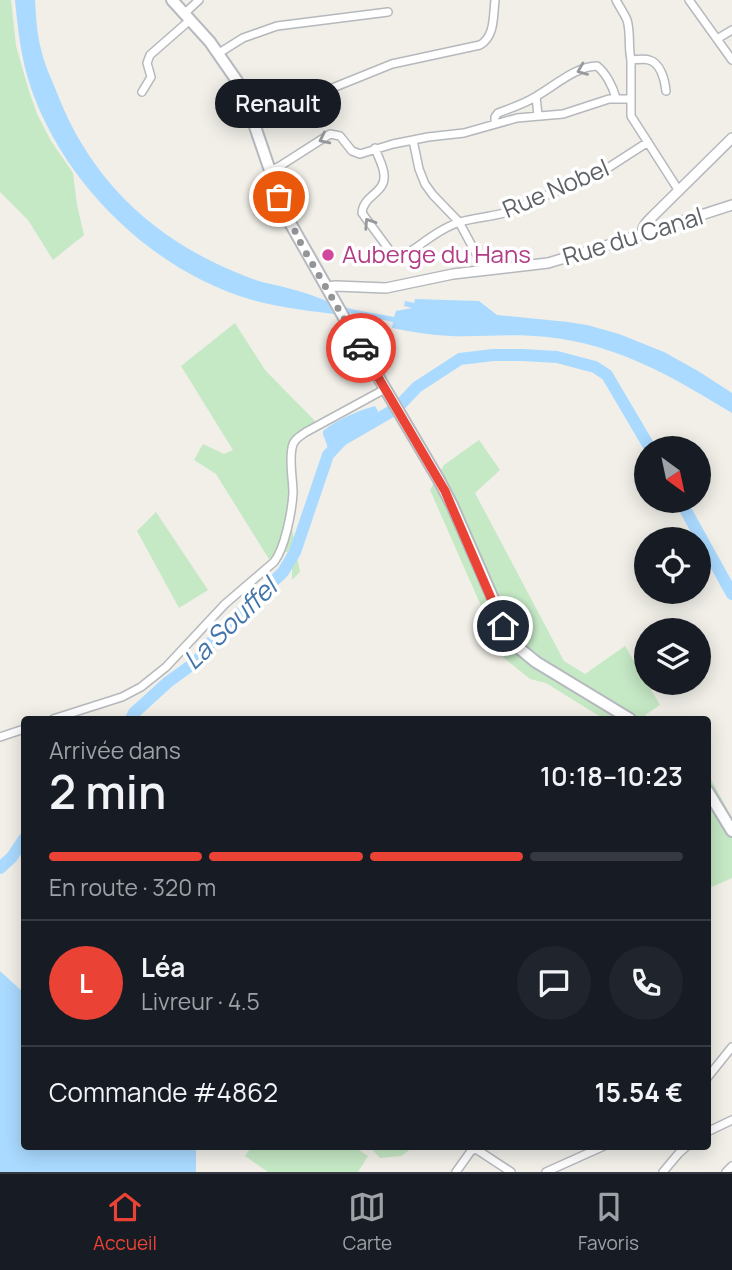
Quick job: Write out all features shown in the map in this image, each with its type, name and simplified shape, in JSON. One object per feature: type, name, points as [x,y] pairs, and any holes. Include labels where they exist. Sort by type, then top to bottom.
[{"type":"main road","points":[[172,0],[219,53],[244,94],[289,222],[449,498],[496,610],[511,638],[536,662],[625,716]]},
{"type":"main road","points":[[711,797],[732,831]]},
{"type":"street","points":[[142,92],[151,77],[147,63],[150,55],[187,17],[199,0]]},
{"type":"street","points":[[254,120],[303,103],[325,91],[392,64],[480,45],[490,36],[495,0]]},
{"type":"street","points":[[615,0],[626,18],[631,60],[631,116],[678,191]]},
{"type":"street","points":[[689,0],[732,60]]},
{"type":"street","points":[[219,53],[243,38],[277,26],[388,12]]},
{"type":"street","points":[[717,39],[732,30]]},
{"type":"street","points":[[631,60],[649,60],[655,63],[664,78],[666,91]]},
{"type":"street","points":[[495,124],[498,113],[536,97],[565,78],[591,66],[597,65],[601,69],[616,98]]},
{"type":"street","points":[[536,97],[538,115]]},
{"type":"street","points":[[270,170],[330,134],[340,136],[352,151],[360,154],[413,140],[464,133],[517,118],[563,114],[609,99],[631,99]]},
{"type":"street","points":[[643,234],[645,224],[732,138]]},
{"type":"street","points":[[413,140],[425,184],[460,222],[485,270]]},
{"type":"street","name":"Rue Nobel","points":[[375,148],[384,174],[383,184],[365,202],[362,213],[393,256],[402,257],[447,227],[504,213],[582,181],[600,173],[648,142]]},
{"type":"street","name":"Rue du Canal","points":[[326,287],[386,288],[453,274],[548,263],[732,205]]},
{"type":"street","points":[[62,716],[122,697],[141,687],[166,667],[231,599],[274,562],[279,555],[290,515],[293,494],[292,448],[295,439],[385,389]]},
{"type":"street","points":[[0,737],[21,730]]},
{"type":"street","points":[[711,1073],[732,1047]]},
{"type":"street","points":[[711,1130],[732,1120]]},
{"type":"street","points":[[456,1172],[469,1153],[475,1150]]},
{"type":"street","points":[[478,1150],[511,1172]]},
{"type":"street","points":[[546,1172],[595,1150]]},
{"type":"street","points":[[663,1172],[682,1150]]},
{"type":"street","points":[[726,1172],[732,1166]]},
{"type":"green space","points":[[0,0],[11,0],[16,46],[37,114],[51,141],[73,173],[84,235],[53,260],[28,220],[0,192]]},
{"type":"green space","points":[[235,323],[265,370],[315,421],[288,447],[288,507],[300,572],[292,580],[292,554],[284,551],[269,559],[216,474],[194,460],[203,444],[224,454],[233,450],[181,366]]},
{"type":"green space","points":[[479,440],[500,470],[475,493],[564,661],[585,674],[625,646],[634,661],[634,695],[654,695],[660,705],[646,716],[599,716],[546,683],[530,679],[504,658],[430,490],[444,465]]},
{"type":"green space","points":[[156,512],[208,590],[179,608],[137,531]]},
{"type":"green space","points":[[711,779],[732,818],[732,878],[711,887]]},
{"type":"green space","points":[[249,1150],[359,1150],[368,1156],[358,1172],[268,1172],[245,1156]]},
{"type":"green space","points":[[373,1150],[409,1150],[401,1156],[380,1158]]},
{"type":"water","points":[[15,0],[35,0],[40,47],[45,63],[72,126],[89,156],[109,183],[132,207],[186,248],[250,278],[361,311],[394,317],[396,311],[412,308],[404,306],[405,301],[414,303],[415,299],[479,301],[497,315],[568,322],[619,334],[664,352],[732,393],[732,413],[644,364],[598,347],[535,336],[451,336],[392,328],[393,322],[389,321],[344,312],[343,315],[296,309],[249,299],[213,286],[179,267],[146,245],[116,219],[65,157],[31,88],[22,55]]},
{"type":"water","points":[[375,406],[377,413],[339,437],[328,448],[323,431],[348,416]]},
{"type":"water","points":[[0,971],[21,990],[21,1150],[196,1150],[196,1172],[0,1172]]},
{"type":"waterway","name":"La Souffel","points":[[132,716],[168,682],[197,661],[214,639],[283,572],[295,552],[328,455],[342,440],[397,408],[417,387],[460,359],[493,355],[557,357],[595,367],[607,375],[643,436]]},
{"type":"waterway","name":"La Souffel","points":[[687,513],[732,594]]},
{"type":"waterway","name":"La Souffel","points":[[0,868],[21,844]]},
{"type":"way so far","points":[[279,197],[302,246],[361,348]]},
{"type":"place","name":"Renault","points":[[279,197]]},
{"type":"place","name":"Auberge du Hans","points":[[328,255]]},
{"type":"route","points":[[361,348],[445,491],[503,626]]}]
